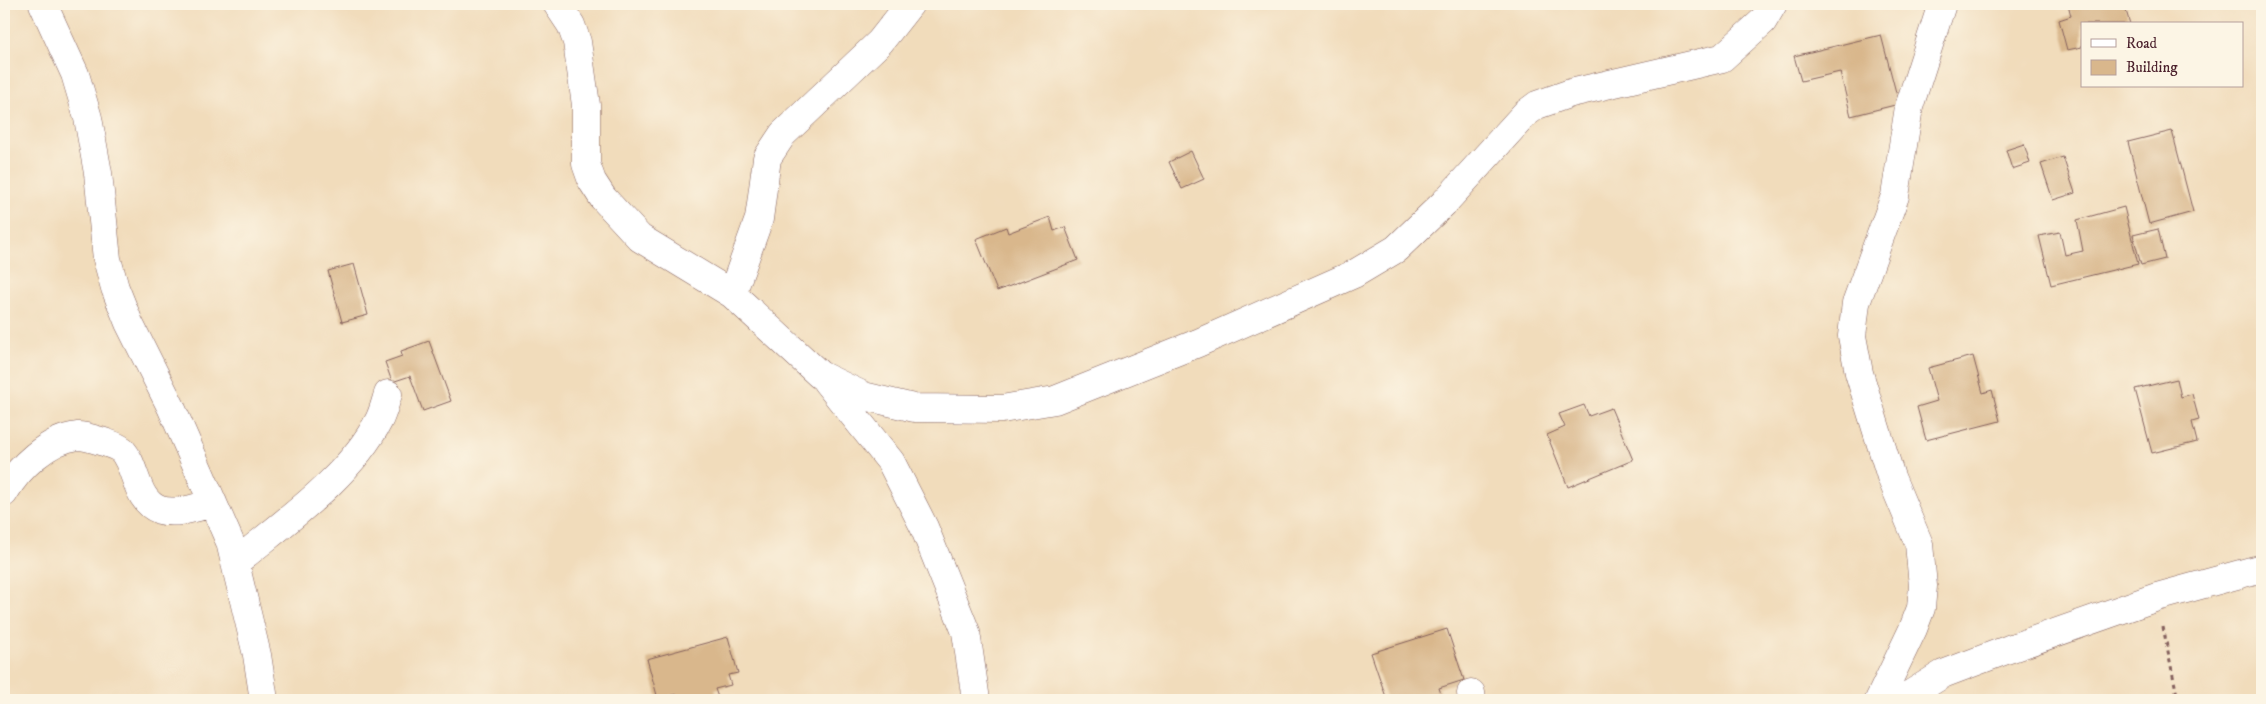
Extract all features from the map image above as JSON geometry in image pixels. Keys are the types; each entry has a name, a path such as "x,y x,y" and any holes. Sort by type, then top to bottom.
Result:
{"street":[{"path":"43,4 75,74 88,118 98,173 107,259 115,288 129,323 171,407 230,542 257,655 264,700"},
{"path":"557,4 571,25 577,42 586,105 586,164 592,181 603,198 640,238 732,294 820,375 890,462 924,527 966,632 976,700"},
{"path":"732,294 759,219 765,167 772,150 783,134 880,42 910,4"},
{"path":"820,375 864,396 914,408 1002,409 1055,400 1198,343 1354,274 1396,249 1444,204 1525,114 1537,105 1571,92 1722,58 1763,21 1773,4"},
{"path":"1879,700 1913,629 1921,608 1923,586 1919,544 1891,478 1859,373 1852,336 1856,304 1894,196 1909,107 1942,4"},
{"path":"235,563 335,478 352,459 380,419 388,394"},
{"path":"4,493 11,480 33,458 54,444 78,436 120,448 129,459 145,499 159,509 187,510 213,503"},
{"path":"1901,700 1943,674 2157,597 2262,568"}],"path":[{"path":"2157,597 2178,700"}],"building":[{"path":"2068,4 2124,4 2129,22 2081,22 2081,47 2067,50 2059,20 2071,16"},
{"path":"1881,35 1899,104 1851,116 1840,72 1801,81 1794,56"},
{"path":"2172,131 2193,212 2149,224 2128,142"},
{"path":"2024,144 2030,163 2012,169 2006,150"},
{"path":"1191,151 1204,179 1182,189 1169,162"},
{"path":"2063,157 2075,193 2053,200 2041,164"},
{"path":"2124,207 2138,264 2051,285 2039,236 2060,232 2065,255 2083,251 2077,220"},
{"path":"1050,217 1054,231 1065,227 1078,260 997,291 976,239 1006,227 1008,233"},
{"path":"2158,229 2165,259 2141,265 2133,235"},
{"path":"354,264 368,315 342,322 328,271"},
{"path":"429,341 451,401 423,411 410,376 392,382 385,362 402,356 401,351"},
{"path":"1973,356 1983,393 1992,390 2000,421 1926,440 1917,407 1937,401 1928,368"},
{"path":"2177,379 2181,397 2192,394 2199,420 2192,422 2197,442 2152,453 2135,389"},
{"path":"1584,405 1589,416 1611,408 1633,460 1568,487 1547,435 1565,427 1559,414"},
{"path":"1447,629 1464,680 1439,688 1443,700 1387,700 1371,653"},
{"path":"728,637 738,673 728,675 731,685 715,689 719,700 678,700 676,694 658,699 647,659"}]}
